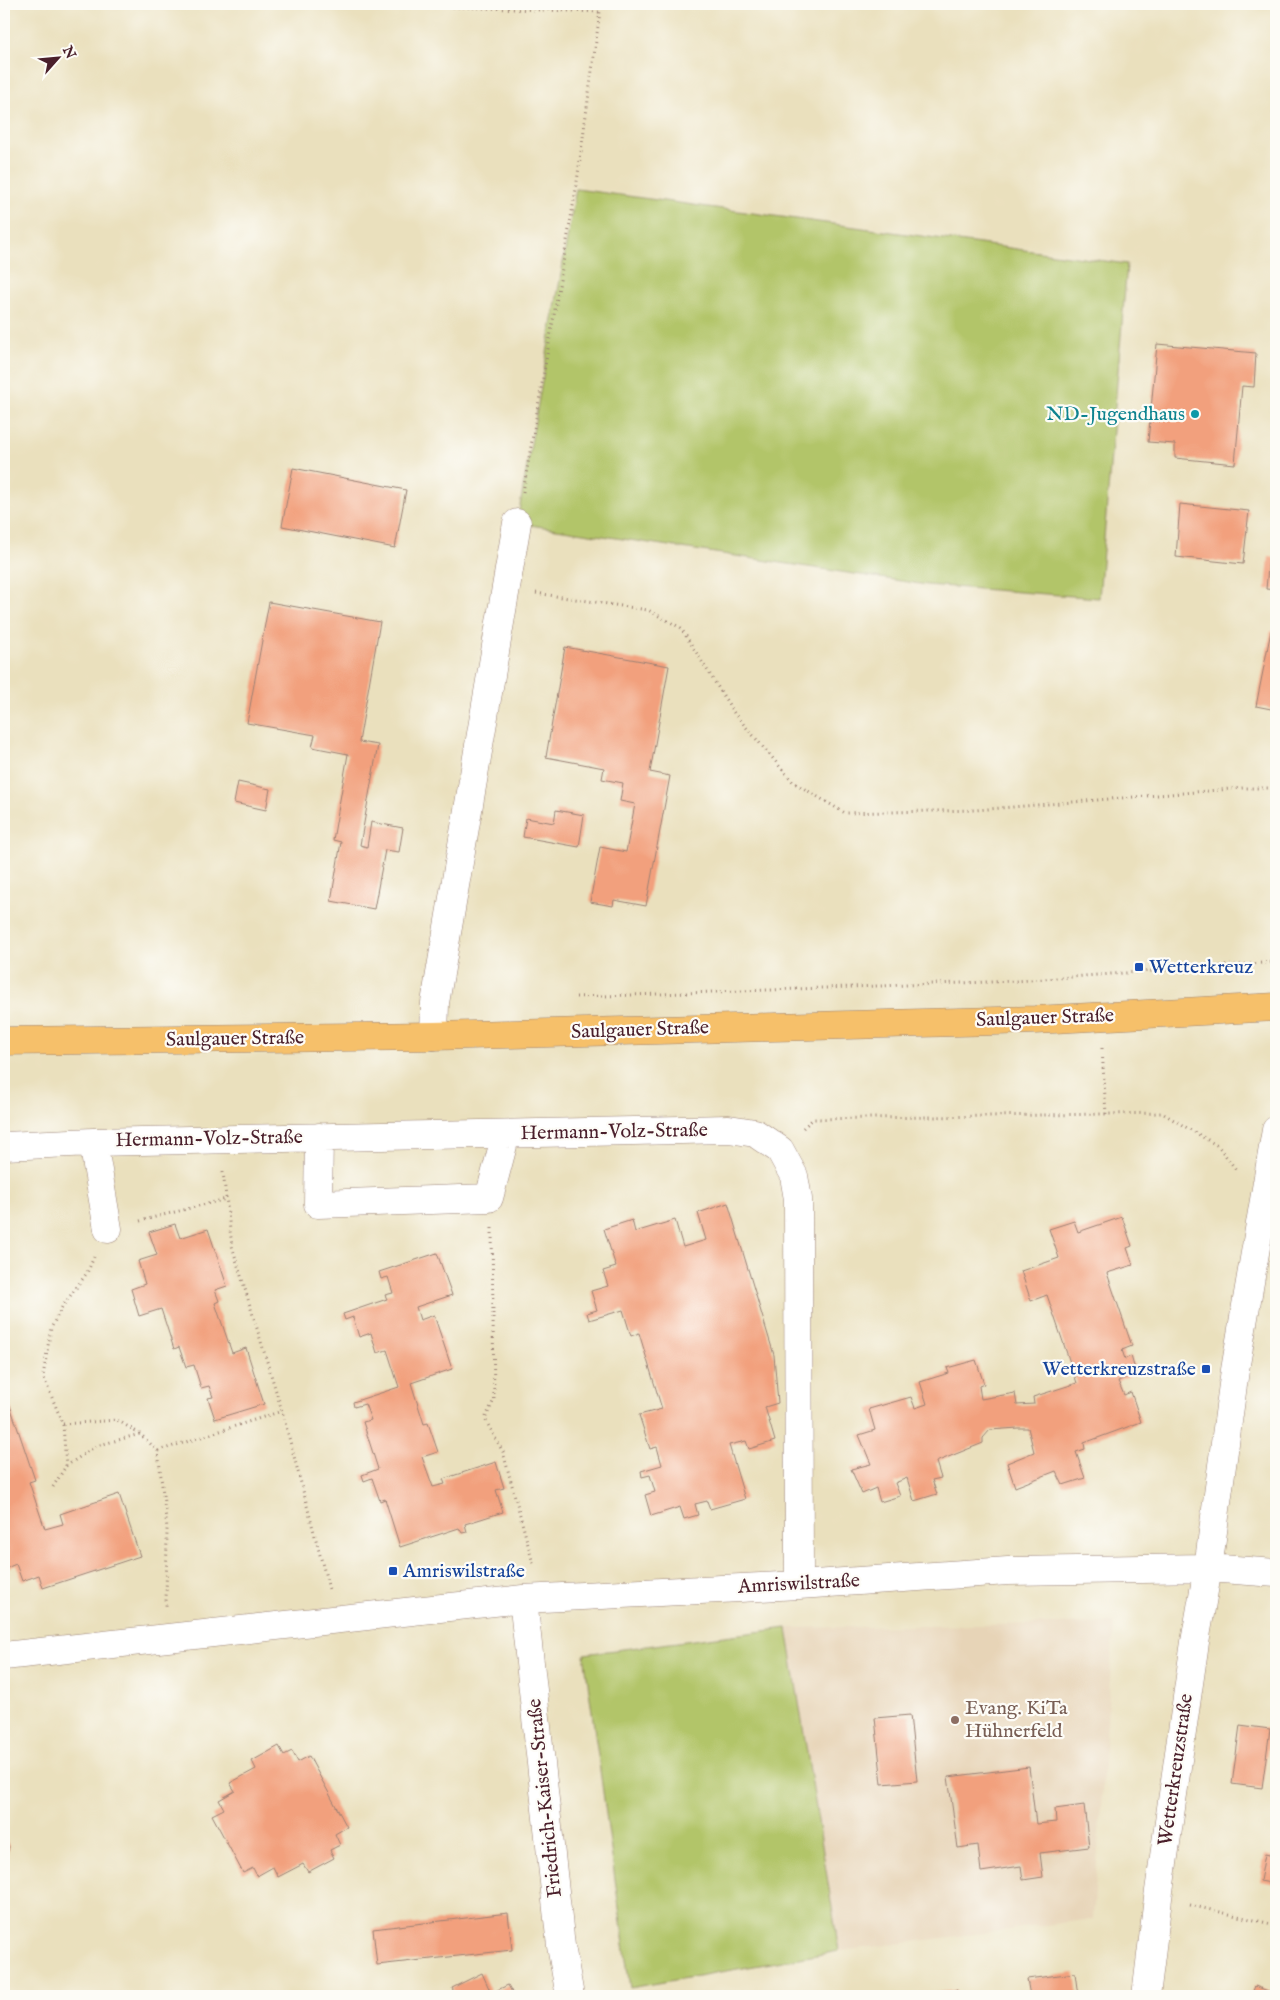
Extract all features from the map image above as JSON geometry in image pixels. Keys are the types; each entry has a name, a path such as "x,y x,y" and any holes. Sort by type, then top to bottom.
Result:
{"main road":[{"name":"Saulgauer Straße","path":"4,1041 434,1036 1036,1020 1276,1007"}],"street":[{"path":"434,1036 435,1003 517,523"},
{"name":"Hermann-Volz-Straße","path":"4,1146 220,1139 729,1129 756,1133 780,1150 794,1176 798,1199 800,1585"},
{"name":"Wetterkreuzstraße","path":"1146,1996 1158,1898 1195,1642 1208,1568 1235,1370 1270,1208 1276,1130"},
{"path":"319,1137 318,1204 489,1198 506,1134"},
{"path":"93,1142 108,1229"},
{"name":"Amriswilstraße","path":"4,1656 337,1618 533,1599 800,1585 1008,1571 1208,1568 1276,1573"},
{"name":"Friedrich-Kaiser-Straße","path":"533,1599 561,1946 570,1996"}],"path":[{"path":"368,4 600,12"},
{"path":"517,523 576,189 602,4"},
{"path":"506,589 648,610 681,628 734,713 793,782 845,813 976,810 1243,788 1276,788"},
{"path":"573,998 1016,981 1276,962"},
{"path":"780,1150 813,1118 1162,1113 1218,1146 1270,1208"},
{"path":"220,1139 232,1246 282,1411 337,1618"},
{"path":"489,1198 493,1238 494,1400 485,1419 503,1452 533,1599"},
{"path":"66,1466 63,1424 43,1376 51,1328 62,1307 87,1273 108,1229 226,1199"},
{"path":"158,1451 282,1411"},
{"path":"63,1424 117,1420 140,1434 158,1451 167,1528 166,1638"},
{"path":"53,1487 66,1466 96,1446 140,1434"},
{"path":"1158,1898 1276,1925"}],"shaded area":[{"name":"Evang. KiTa Hühnerfeld","path":"1114,1623 1093,1919 839,1951 787,1628"}],"green space":[{"path":"576,189 1127,264 1099,598 927,585 517,523"},
{"path":"787,1628 839,1951 630,1988 584,1654"}],"building":[{"name":"ND-Jugendhaus","path":"1157,344 1256,353 1254,387 1242,386 1235,464 1175,458 1175,444 1148,442"},
{"path":"293,468 406,490 395,548 282,526"},
{"path":"1180,504 1249,511 1243,564 1176,557"},
{"path":"1269,557 1276,558 1276,590 1266,589"},
{"path":"269,602 380,622 359,742 378,745 360,845 367,847 371,822 403,828 399,852 385,850 374,909 331,901 341,842 333,840 348,754 312,747 315,735 247,723"},
{"path":"1271,631 1276,632 1276,710 1256,706"},
{"path":"565,647 669,666 650,772 670,776 646,906 614,900 613,906 590,902 600,847 626,852 635,804 620,801 623,783 602,779 604,768 546,757"},
{"path":"238,782 270,789 266,810 234,803"},
{"path":"556,810 584,815 579,847 523,837 526,818 554,823"},
{"path":"728,1203 774,1355 778,1403 765,1407 775,1441 749,1449 746,1441 729,1445 745,1499 710,1509 707,1501 695,1504 698,1515 684,1519 680,1507 651,1516 645,1495 655,1492 650,1475 642,1477 641,1471 662,1465 657,1447 650,1449 639,1415 662,1409 639,1333 631,1336 623,1310 589,1320 587,1313 597,1310 591,1291 608,1286 603,1271 616,1267 604,1229 632,1220 635,1232 675,1220 683,1247 706,1240 698,1213"},
{"path":"1122,1217 1132,1246 1127,1248 1133,1265 1107,1273 1132,1346 1122,1350 1125,1359 1131,1356 1136,1373 1118,1381 1124,1395 1131,1392 1141,1422 1084,1443 1085,1449 1076,1452 1085,1478 1063,1485 1056,1471 1015,1487 1007,1463 1034,1452 1028,1428 1018,1428 990,1430 983,1438 983,1443 936,1462 941,1478 932,1480 937,1494 914,1501 907,1478 895,1483 900,1496 880,1502 876,1488 862,1494 851,1469 871,1464 859,1435 875,1430 869,1409 911,1397 915,1408 927,1404 920,1382 949,1373 947,1368 976,1360 984,1384 979,1386 981,1399 1015,1393 1017,1405 1034,1404 1033,1397 1077,1383 1047,1295 1031,1301 1021,1271 1059,1258 1049,1229 1074,1221 1078,1232"},
{"path":"175,1224 180,1238 208,1229 227,1286 215,1290 219,1301 215,1303 232,1353 246,1348 264,1404 215,1419 208,1398 213,1397 209,1386 201,1388 194,1365 186,1367 179,1347 174,1349 161,1309 139,1316 131,1289 145,1284 138,1261 157,1255 149,1232"},
{"path":"437,1253 452,1295 416,1307 420,1320 434,1315 452,1369 411,1383 424,1424 428,1423 438,1452 422,1457 433,1487 445,1484 443,1479 496,1462 504,1488 496,1490 503,1512 465,1524 467,1532 462,1533 459,1528 400,1547 385,1499 380,1501 372,1478 364,1481 362,1475 378,1469 363,1422 371,1420 365,1404 354,1407 353,1402 399,1387 387,1350 377,1353 371,1333 359,1337 353,1317 345,1320 343,1314 387,1299 385,1295 393,1293 388,1277 381,1279 379,1272"},
{"path":"4,1388 35,1480 29,1482 45,1529 63,1524 60,1514 119,1494 140,1556 43,1588 39,1575 22,1581 16,1564 4,1569"},
{"path":"910,1715 917,1781 882,1784 875,1718"},
{"path":"1240,1725 1270,1729 1262,1788 1232,1784"},
{"path":"279,1746 284,1755 292,1751 298,1762 309,1756 347,1827 335,1834 340,1845 330,1850 334,1858 308,1872 303,1864 278,1877 273,1867 257,1876 253,1868 243,1873 212,1815 224,1809 219,1800 235,1791 230,1783 256,1769 252,1761"},
{"path":"1029,1767 1036,1824 1056,1822 1055,1809 1084,1805 1089,1847 1040,1853 1043,1877 1023,1880 1021,1866 981,1872 978,1845 958,1848 948,1777"},
{"path":"4,1836 9,1847 4,1864"},
{"path":"1275,1851 1276,1884 1260,1881 1265,1854 1274,1856"},
{"path":"508,1913 512,1950 377,1965 373,1929"},
{"path":"482,1973 491,1993 508,1985 514,1996 456,1996 452,1988"},
{"path":"1075,1973 1078,1996 1030,1996 1027,1979"},
{"path":"1255,1986 1276,1994 1276,1996 1251,1996"},
{"path":"957,1990 958,1996 919,1996 919,1995"}],"place":[{"name":"ND-Jugendhaus","path":"1195,414"},
{"name":"Wetterkreuz","path":"1139,967"},
{"name":"Wetterkreuzstraße","path":"1206,1369"},
{"name":"Amriswilstraße","path":"393,1571"},
{"name":"Evang. KiTa Hühnerfeld","path":"955,1720"}]}
